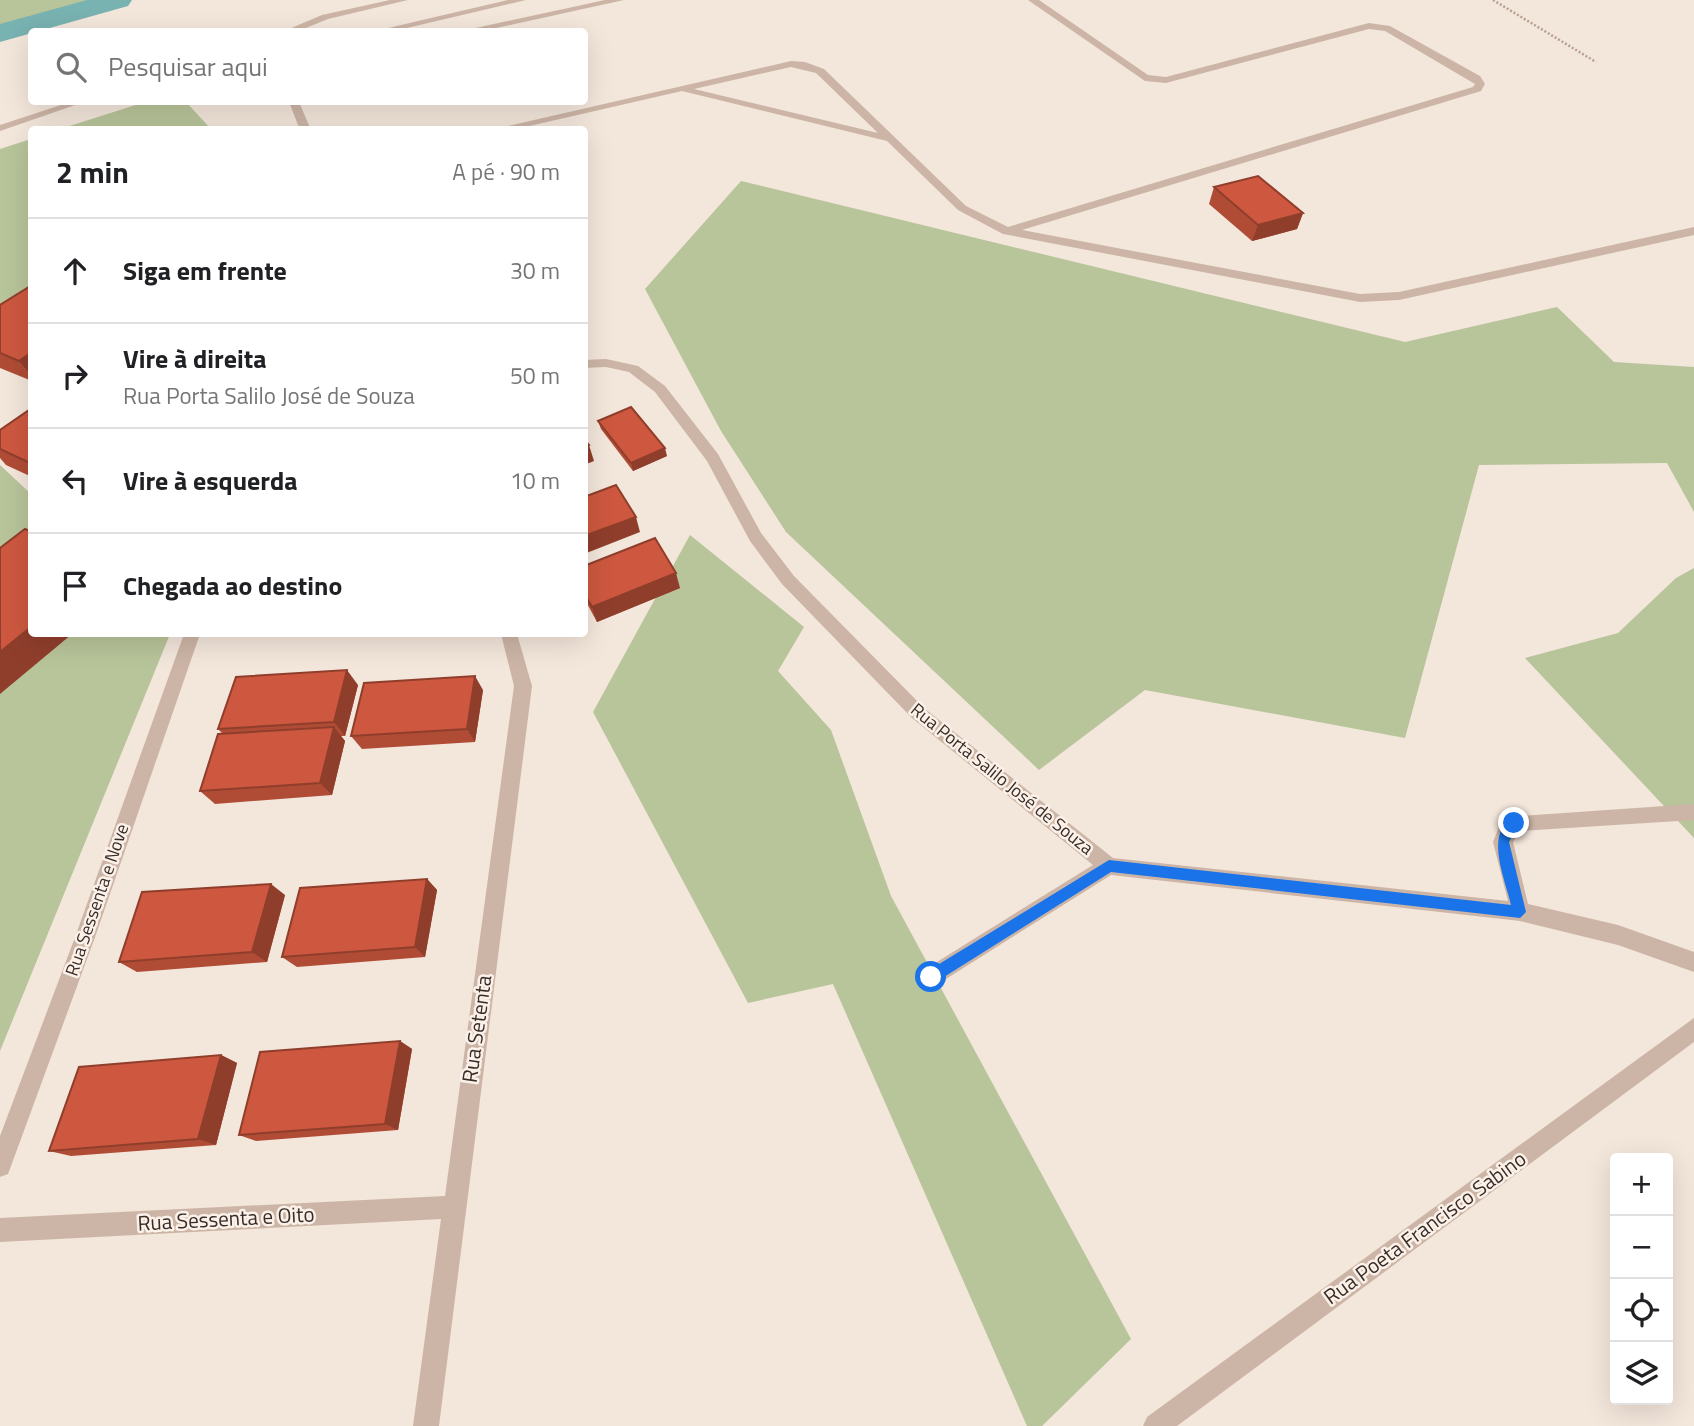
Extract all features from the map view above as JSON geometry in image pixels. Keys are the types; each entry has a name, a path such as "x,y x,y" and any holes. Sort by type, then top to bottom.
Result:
{"street":[{"path":"325,17 334,0"},
{"path":"296,28 325,17 403,0"},
{"path":"393,28 521,0"},
{"path":"481,28 619,0"},
{"path":"1006,231 1477,89 1480,84 1476,78 1387,28 1369,26 1166,80 1153,80 1145,78 1033,0"},
{"path":"514,126 791,64 805,65 820,71 962,208 1006,231 1360,298 1399,296 1694,231"},
{"path":"681,89 890,139"},
{"path":"0,128 70,105"},
{"path":"295,105 304,126"},
{"name":"Rua Porta Salilo José de Souza","path":"588,364 606,363 633,369 660,389 713,458 755,537 788,580 918,713 1109,866 1520,912 1618,935 1694,962"},
{"name":"Rua Sessenta e Nove","path":"0,1166 84,940 191,637"},
{"name":"Rua Setenta","path":"426,1426 523,686 510,637"},
{"path":"1520,912 1503,842 1506,832 1514,823 1694,812"},
{"path":"931,977 1109,866"},
{"name":"Rua Poeta Francisco Sabino","path":"1156,1426 1694,1029"},
{"name":"Rua Sessenta e Oito","path":"0,1230 453,1207"}],"path":[{"path":"1493,0 1596,62"}],"green space":[{"path":"0,0 93,0 0,27"},
{"path":"136,105 189,105 208,126 69,126"},
{"path":"28,140 28,320 0,323 0,149"},
{"path":"741,181 1405,342 1557,307 1614,362 1694,367 1694,512 1667,463 1479,465 1405,738 1145,690 1039,770 786,532 721,431 645,289"},
{"path":"0,465 28,491 28,637 169,637 0,1051"},
{"path":"690,535 804,627 778,671 831,730 891,896 1131,1339 1042,1426 1027,1426 833,984 748,1003 593,712"},
{"path":"1694,568 1694,838 1525,658 1618,633 1676,578"}],"building":[{"path":"1258,176 1303,213 1258,225 1214,187"},
{"path":"28,288 28,355 19,361 0,353 0,305"},
{"path":"631,407 665,448 631,463 598,421"},
{"path":"28,411 28,462 0,449 0,430"},
{"path":"616,485 636,517 588,535 588,496"},
{"path":"25,529 28,530 28,629 0,652 0,548"},
{"path":"655,538 676,573 592,607 588,600 588,564"},
{"path":"347,670 334,722 218,729 236,677"},
{"path":"475,676 467,729 351,736 364,683"},
{"path":"334,727 320,783 200,791 218,734"},
{"path":"427,879 415,947 282,957 300,888"},
{"path":"271,884 252,952 119,962 142,892"},
{"path":"400,1041 385,1124 239,1135 260,1052"},
{"path":"221,1055 198,1139 49,1151 79,1067"}],"waterway":[{"path":"0,33 118,0"}],"route":[{"path":"931,977 1109,866 1520,912 1503,842 1506,832 1514,823"}]}
